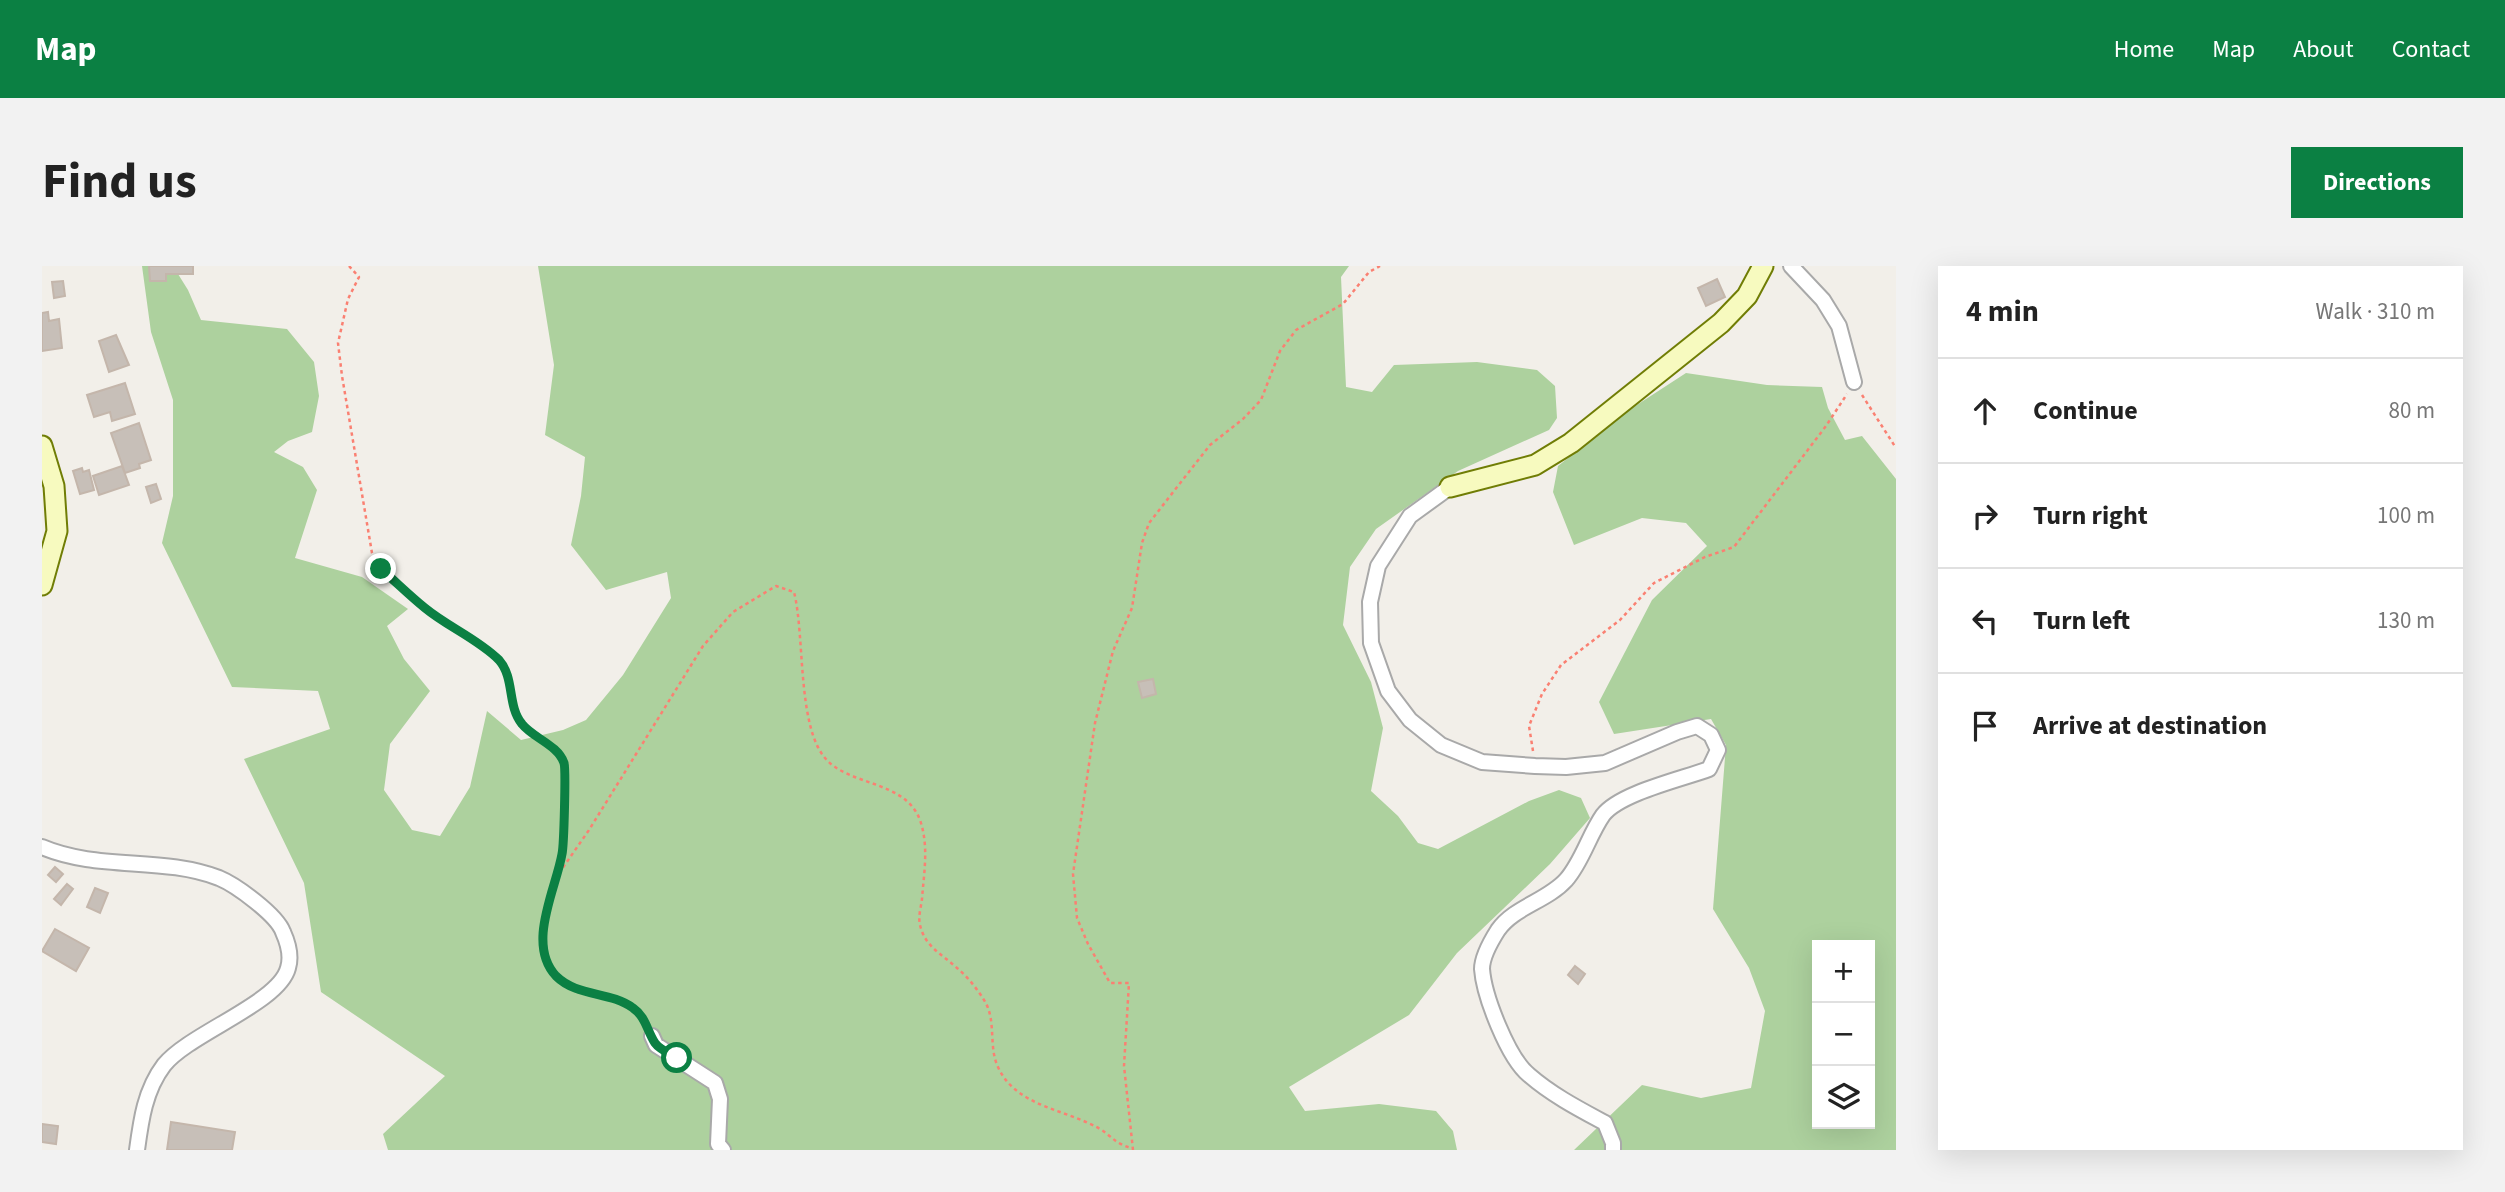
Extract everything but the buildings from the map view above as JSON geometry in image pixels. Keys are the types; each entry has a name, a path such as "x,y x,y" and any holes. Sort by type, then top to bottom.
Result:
{"street":[{"path":"1613,1150 1605,1123 1567,1102 1527,1074 1519,1064 1505,1044 1482,968 1488,946 1500,927 1516,913 1537,902 1566,880 1603,815 1616,802 1709,769 1718,750 1711,735 1698,726 1677,732 1605,763 1566,767 1482,762 1441,745 1410,720 1388,691 1371,643 1370,602 1378,566 1410,516 1450,487 1535,465 1572,443 1721,323 1747,296 1763,266"},
{"path":"1791,266 1823,300 1839,327 1854,382"},
{"path":"42,446 54,486 57,531 42,585"},
{"path":"42,847 60,855 114,863 176,866 221,879 280,923 289,947 288,969 270,992 188,1044 165,1065 150,1088 136,1150"},
{"path":"652,1036 656,1045 715,1083 720,1099 718,1144 723,1150"}],"path":[{"path":"349,266 359,276 348,299 338,343 372,553 381,569 425,609 500,662 509,678 515,716 526,729 550,746 564,763 563,852 546,910 543,944 547,962 555,975 567,984 582,991 623,1001 637,1010 649,1026 652,1036"},
{"path":"555,879 589,830 703,646 733,612 776,586 794,592 812,734 824,757 838,768 896,793 919,818 926,852 919,923 924,938 934,952 959,969 986,1002 998,1068 1017,1092 1038,1104 1079,1118 1102,1130 1117,1144 1132,1149 1124,1066 1129,983 1110,984 1088,944 1077,918 1073,874 1095,723 1113,651 1132,608 1142,543 1149,523 1210,445 1243,419 1261,400 1280,351 1296,330 1343,304 1369,272 1380,266"},
{"path":"1535,766 1529,726 1542,694 1561,666 1620,620 1654,583 1705,557 1734,547 1826,426 1854,382 1896,447"}],"green space":[{"path":"142,266 173,266 188,290 201,320 287,329 314,362 319,396 312,432 288,441 274,452 303,467 317,490 295,558 362,577 408,609 387,626 404,659 430,691 390,744 384,790 412,830 440,836 470,787 487,711 521,740 563,730 586,720 623,675 671,598 667,572 606,590 571,545 581,496 585,457 545,435 554,365 538,266 1349,266 1341,277 1346,387 1372,392 1394,365 1477,362 1537,370 1555,386 1557,418 1549,430 1458,471 1376,529 1350,567 1343,625 1371,682 1383,728 1371,791 1398,816 1418,843 1438,849 1529,801 1559,790 1581,798 1590,818 1550,864 1457,953 1409,1015 1289,1087 1305,1111 1379,1104 1436,1111 1453,1131 1457,1150 388,1150 383,1134 445,1076 321,992 304,883 244,759 330,729 318,691 232,687 162,543 173,496 173,400 151,332"},
{"path":"1686,373 1767,385 1822,387 1828,408 1845,440 1862,436 1896,479 1896,1150 1574,1150 1642,1085 1701,1098 1751,1088 1765,1011 1749,968 1713,909 1726,745 1711,719 1614,734 1599,702 1652,600 1707,546 1686,523 1642,518 1574,545 1553,492 1558,466 1626,412"}],"route":[{"path":"381,569 425,609 500,662 509,678 515,716 526,729 550,746 564,763 563,852 546,910 543,944 547,962 555,975 567,984 582,991 623,1001 637,1010 649,1026 656,1045 677,1058"}]}
